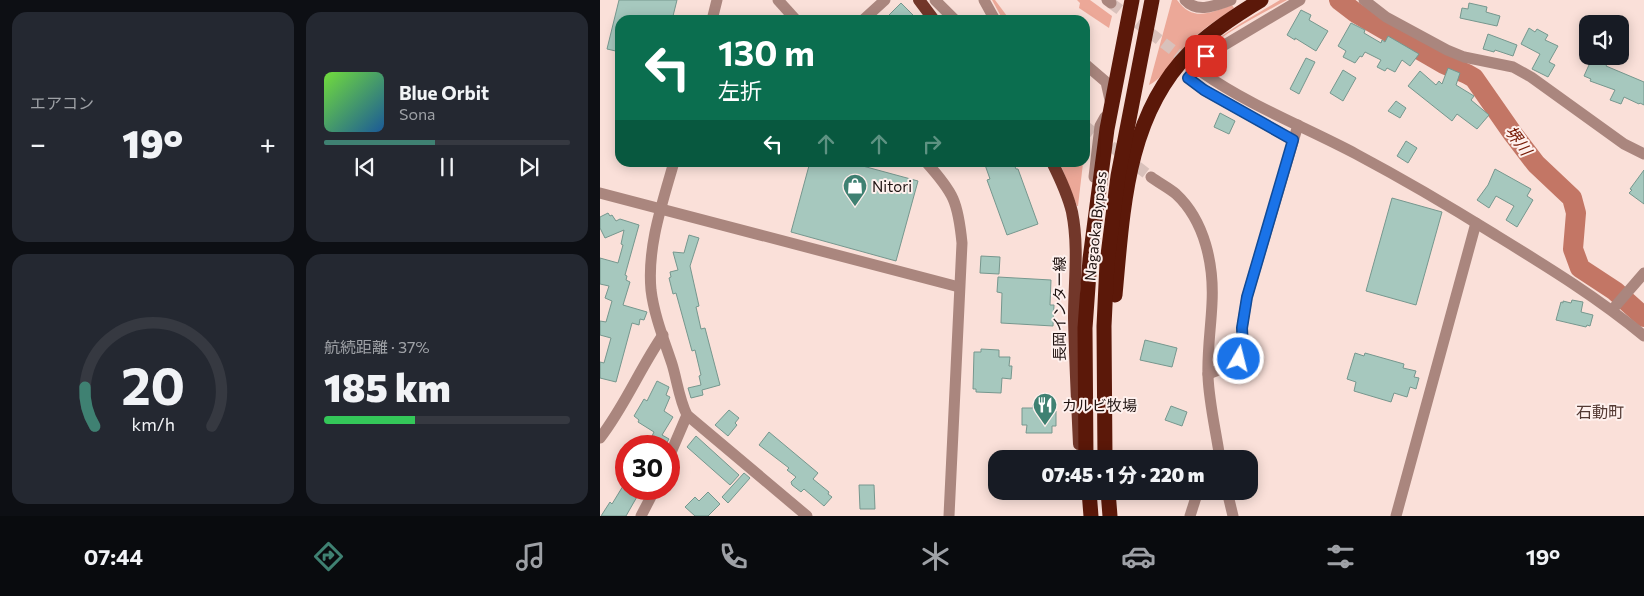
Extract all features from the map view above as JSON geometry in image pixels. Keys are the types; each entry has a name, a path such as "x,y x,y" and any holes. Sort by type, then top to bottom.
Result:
{"highway":[{"name":"Nagaoka Bypass","path":"1086,450 1085,328 1090,259 1111,108 1132,0"},
{"name":"Nagaoka Bypass","path":"1105,450 1104,326 1107,263 1116,185 1152,0"},
{"path":"1104,396 1113,329 1125,201 1133,153 1143,125 1163,85 1191,50 1218,28 1261,0"},
{"path":"1115,1 1123,26 1125,40"},
{"path":"1090,500 1091,516"},
{"path":"1109,500 1110,516"}],"main road":[{"path":"919,0 930,15"},
{"name":"長岡インター線","path":"1054,167 1070,206 1076,252 1075,363 1080,450"},
{"path":"1083,500 1084,516"}],"street":[{"path":"713,15 717,0"},
{"path":"778,0 792,15"},
{"path":"868,15 885,0"},
{"path":"935,0 950,15"},
{"path":"984,0 992,15"},
{"path":"1185,0 1198,8 1231,0"},
{"path":"1293,140 1204,90 1188,78 1206,56 1300,0"},
{"path":"1364,0 1386,17 1448,50 1464,57 1513,67 1519,70 1624,144 1644,154"},
{"path":"1100,75 1109,76 1121,58"},
{"path":"1090,68 1106,82 1110,94 1111,108"},
{"path":"1203,73 1227,90 1357,155 1476,223 1615,307 1644,336"},
{"path":"1208,374 1234,364 1242,354 1242,328 1247,297 1298,125"},
{"path":"673,167 661,209 651,262 651,291 687,415 807,516"},
{"path":"931,167 945,183 953,196 962,243 948,516"},
{"path":"1151,177 1176,194 1190,211 1200,227 1210,261 1212,302 1208,374 1218,450"},
{"path":"600,193 959,288"},
{"path":"1396,516 1476,223"},
{"path":"1615,307 1644,273"},
{"path":"600,438 622,406 651,352 663,335"},
{"path":"678,435 687,415"},
{"path":"641,516 649,500"},
{"path":"1190,516 1195,500"},
{"path":"1229,500 1233,516"}],"shaded area":[{"path":"992,0 995,0 1006,15 1000,15"},
{"path":"1077,0 1090,0 1112,16 1109,28 1079,8 1080,3"},
{"path":"1172,0 1177,0 1189,11 1202,14 1232,5 1234,8 1198,35 1167,70 1149,85"},
{"path":"1280,0 1287,0 1235,29 1211,45 1188,64 1220,37"},
{"path":"1062,167 1083,167 1077,206"}],"building":[{"path":"619,0 677,0 673,15 615,15"},
{"path":"901,3 913,15 889,15"},
{"path":"1469,3 1487,7 1486,12 1500,16 1497,26 1460,18 1462,8 1468,9"},
{"path":"1301,10 1311,15 1309,20 1328,31 1316,51 1287,35"},
{"path":"615,16 615,51 607,49"},
{"path":"1351,23 1365,30 1364,33 1381,43 1382,40 1385,42 1388,36 1419,54 1410,66 1402,60 1395,72 1387,68 1385,71 1377,67 1381,60 1365,52 1355,63 1343,57 1346,51 1338,46"},
{"path":"1529,28 1535,32 1537,29 1548,35 1545,40 1558,46 1549,62 1555,65 1548,77 1532,69 1540,54 1521,44"},
{"path":"1488,34 1517,45 1513,56 1495,50 1494,52 1483,49"},
{"path":"1306,58 1315,62 1299,94 1290,89"},
{"path":"1589,65 1606,65 1644,82 1644,105 1624,97 1621,104 1610,100 1615,90 1590,81 1591,79 1584,76"},
{"path":"1448,68 1460,73 1456,85 1474,96 1471,100 1489,115 1477,129 1457,114 1452,121 1408,86 1420,71 1436,85 1439,81 1442,84"},
{"path":"1343,70 1356,78 1343,101 1330,93"},
{"path":"1396,101 1406,108 1400,118 1388,111"},
{"path":"1220,113 1235,121 1229,134 1214,127"},
{"path":"1406,141 1417,148 1408,163 1397,156"},
{"name":"Nitori","path":"809,167 866,167 918,181 896,261 791,232"},
{"path":"986,167 1015,167 1018,169 1038,224 1007,235 987,180 990,179"},
{"path":"1495,169 1531,189 1527,196 1533,200 1517,227 1506,220 1514,206 1496,196 1489,208 1477,200 1488,185"},
{"path":"1644,170 1644,204 1629,193"},
{"path":"1392,198 1442,212 1416,305 1366,291"},
{"path":"608,213 616,221 620,219 639,225 625,275 627,276 626,280 630,282 623,305 647,312 644,320 640,319 639,325 632,323 616,382 600,378 600,362 604,363 611,338 600,335 600,321 606,322 612,301 605,298 609,286 600,284 600,258 618,263 623,245 621,244 624,230 605,238 600,228 600,217"},
{"path":"689,235 699,238 690,266 699,306 696,307 701,329 705,328 720,385 702,390 703,395 691,398 688,388 701,385 699,376 701,375 695,350 692,351 676,293 673,294 669,278 671,277 670,272 678,270 673,252 684,253"},
{"path":"981,256 1000,257 999,274 980,273"},
{"path":"998,277 1051,280 1050,305 1054,305 1053,326 1001,323 1002,293 997,292"},
{"path":"1572,300 1583,302 1581,312 1593,315 1590,326 1587,325 1586,327 1556,320 1561,302 1571,303"},
{"path":"1145,340 1177,348 1172,367 1140,360"},
{"path":"981,349 999,350 999,357 1010,357 1009,366 1012,366 1011,379 1002,378 1001,393 976,392 976,389 973,389 974,352 981,352"},
{"path":"1355,353 1364,356 1365,353 1404,364 1403,368 1416,371 1414,377 1419,378 1416,389 1410,387 1407,397 1394,393 1391,402 1354,391 1356,382 1347,379"},
{"path":"657,381 669,387 666,395 670,397 664,411 673,417 662,435 652,435 654,432 638,422 639,420 634,416 644,399 647,401"},
{"path":"1033,405 1045,405 1045,411 1056,411 1056,426 1052,426 1052,433 1026,433 1027,425 1022,425 1022,408 1033,408"},
{"path":"1171,406 1187,412 1182,426 1165,420"},
{"path":"729,410 739,418 735,423 737,425 728,436 715,425"},
{"path":"769,432 818,473 813,479 829,492 828,494 832,497 824,506 804,489 801,492 792,485 791,482 796,477 787,470 789,468 759,445"},
{"path":"696,436 739,475 730,485 687,447"},
{"path":"744,473 750,478 728,503 722,497"},
{"path":"859,485 874,485 875,509 860,509"},
{"path":"708,492 720,504 708,516 695,516 685,507 695,497 699,501"},
{"path":"615,499 635,500 626,516 601,516 610,502 612,504"}],"waterway":[{"name":"堺川","path":"1339,0 1356,13 1444,64 1474,78 1536,164 1572,198 1576,213 1573,249 1580,268 1615,291 1644,317"}],"tunnel":[{"path":"1111,3 1203,73"},
{"path":"1090,130 1151,177"}],"place":[{"name":"Nitori","path":"855,207"},
{"name":"カルビ牧場","path":"1045,426"}],"district":[{"name":"石動町","path":"1600,411"}],"route":[{"path":"1206,56 1188,78 1204,90 1293,140 1247,297 1242,328 1243,348 1239,359"}]}
